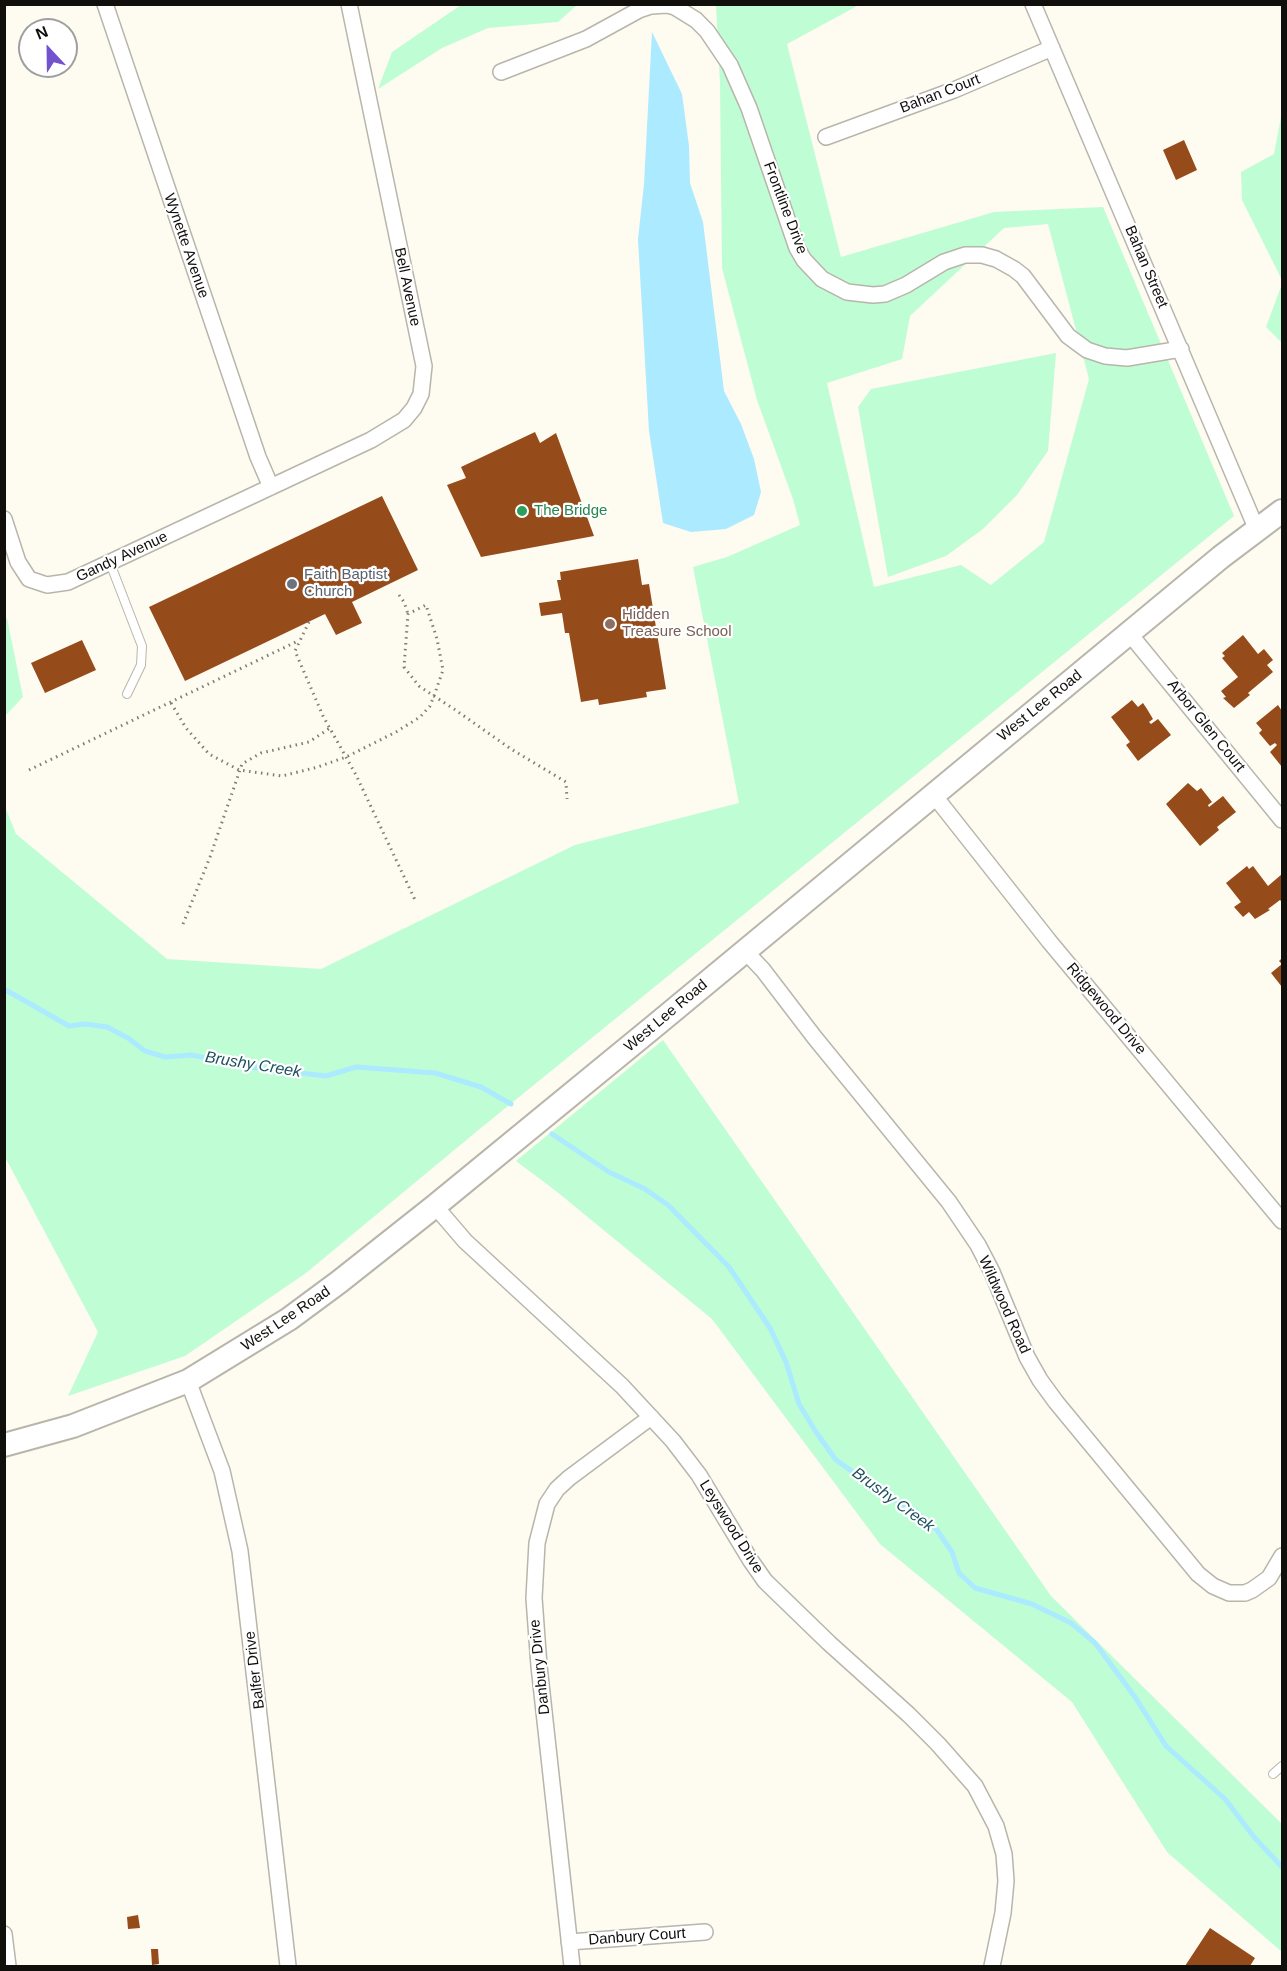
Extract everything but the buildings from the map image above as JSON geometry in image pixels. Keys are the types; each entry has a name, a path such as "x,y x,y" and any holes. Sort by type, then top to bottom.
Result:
{"street":[{"name":"Wynette Avenue","path":"105,4 258,457 271,486"},
{"name":"Bell Avenue","path":"271,486 390,430 404,420 414,408 423,385 424,366 349,4"},
{"name":"Bahan Street","path":"1033,4 1257,530"},
{"name":"Frontline Drive","path":"501,72 586,39 639,10 651,6 675,7 691,16 707,31 730,65 749,108 797,248 804,260 822,279 847,292 885,294 906,285 944,262 965,255 982,255 996,259 1023,276 1068,336 1087,350 1105,356 1126,358 1180,349"},
{"name":"Bahan Court","path":"826,138 954,90 1052,48"},
{"name":"Gandy Avenue","path":"4,519 22,571 39,585 60,585 271,486"},
{"name":"West Lee Road","path":"4,1445 73,1426 188,1381 289,1319 435,1206 1221,557 1282,511"},
{"name":"Arbor Glen Court","path":"1129,633 1282,820"},
{"name":"Ridgewood Drive","path":"933,794 1049,941 1282,1221"},
{"name":"Wildwood Road","path":"745,951 763,970 815,1038 949,1202 978,1245 992,1272 1027,1357 1040,1380 1198,1574 1213,1586 1228,1593 1245,1593 1269,1578 1282,1556"},
{"name":"Leyswood Drive","path":"435,1206 465,1241 622,1386 673,1441 699,1475 765,1581 938,1744 964,1772 986,1804 1000,1838 1006,1881 1003,1913 992,1966"},
{"name":"Balfer Drive","path":"188,1381 222,1471 240,1551 288,1966"},
{"name":"Danbury Drive","path":"572,1966 538,1666 534,1598 537,1543 548,1504 557,1489 651,1417"},
{"name":"Danbury Court","path":"569,1942 705,1932"},
{"path":"4,1934 8,1966"}],"lane":[{"path":"110,563 142,646 141,665 127,694"},
{"path":"1273,1774 1282,1766"}],"path":[{"path":"399,595 408,614 404,667 419,686 566,782 567,799"},
{"path":"171,703 186,728 209,754 239,771 282,776 346,757 396,732 420,717 430,706 442,670 437,639 426,605 408,614"},
{"path":"309,622 295,651 330,728 388,838 416,902"},
{"path":"29,770 300,640"},
{"path":"183,924 210,857 242,764 261,753 309,742 330,728"}],"green space":[{"path":"461,5 577,5 558,22 488,28 442,48 378,89 392,52"},
{"path":"716,5 859,5 787,44 841,257 994,212 1103,207 1234,516 476,1132 306,1273 185,1356 68,1396 98,1332 5,1157 4,804 16,834 167,959 321,969 575,845 739,803 693,567 727,557 800,525 793,499 757,400 722,268 720,83","holes":["1048,224 1089,379 1044,542 991,585 961,565 874,587 827,383 902,359 910,316 1004,228"]},
{"path":"1282,112 1282,280 1242,200 1241,172 1274,154"},
{"path":"1282,284 1282,343 1266,327"},
{"path":"1056,353 1048,451 1017,495 983,529 946,556 888,577 858,407 871,389"},
{"path":"7,618 23,697 5,716 4,619"},
{"path":"663,1040 1051,1596 1282,1824 1282,1952 1167,1852 1072,1702 880,1544 712,1319 516,1161"}],"water":[{"path":"652,32 682,94 689,146 690,183 703,222 724,391 741,424 754,459 761,492 754,515 726,529 691,532 663,523 649,431 638,239 644,184"}],"waterway":[{"name":"Brushy Creek","path":"4,989 69,1026 85,1024 107,1027 128,1038 145,1051 165,1057 192,1055 249,1067 326,1076 356,1067 435,1073 481,1087 511,1104"},
{"name":"Brushy Creek","path":"552,1134 609,1172 645,1189 668,1205 729,1267 770,1328 786,1362 799,1404 836,1460 880,1491 917,1512 937,1530 952,1552 959,1573 975,1588 1032,1604 1071,1623 1095,1643 1135,1697 1166,1746 1225,1799 1254,1837 1282,1867"}],"place":[{"name":"The Bridge","path":"522,511"},
{"name":"Faith Baptist Church","path":"292,584"},
{"name":"Hidden Treasure School","path":"610,624"}]}
